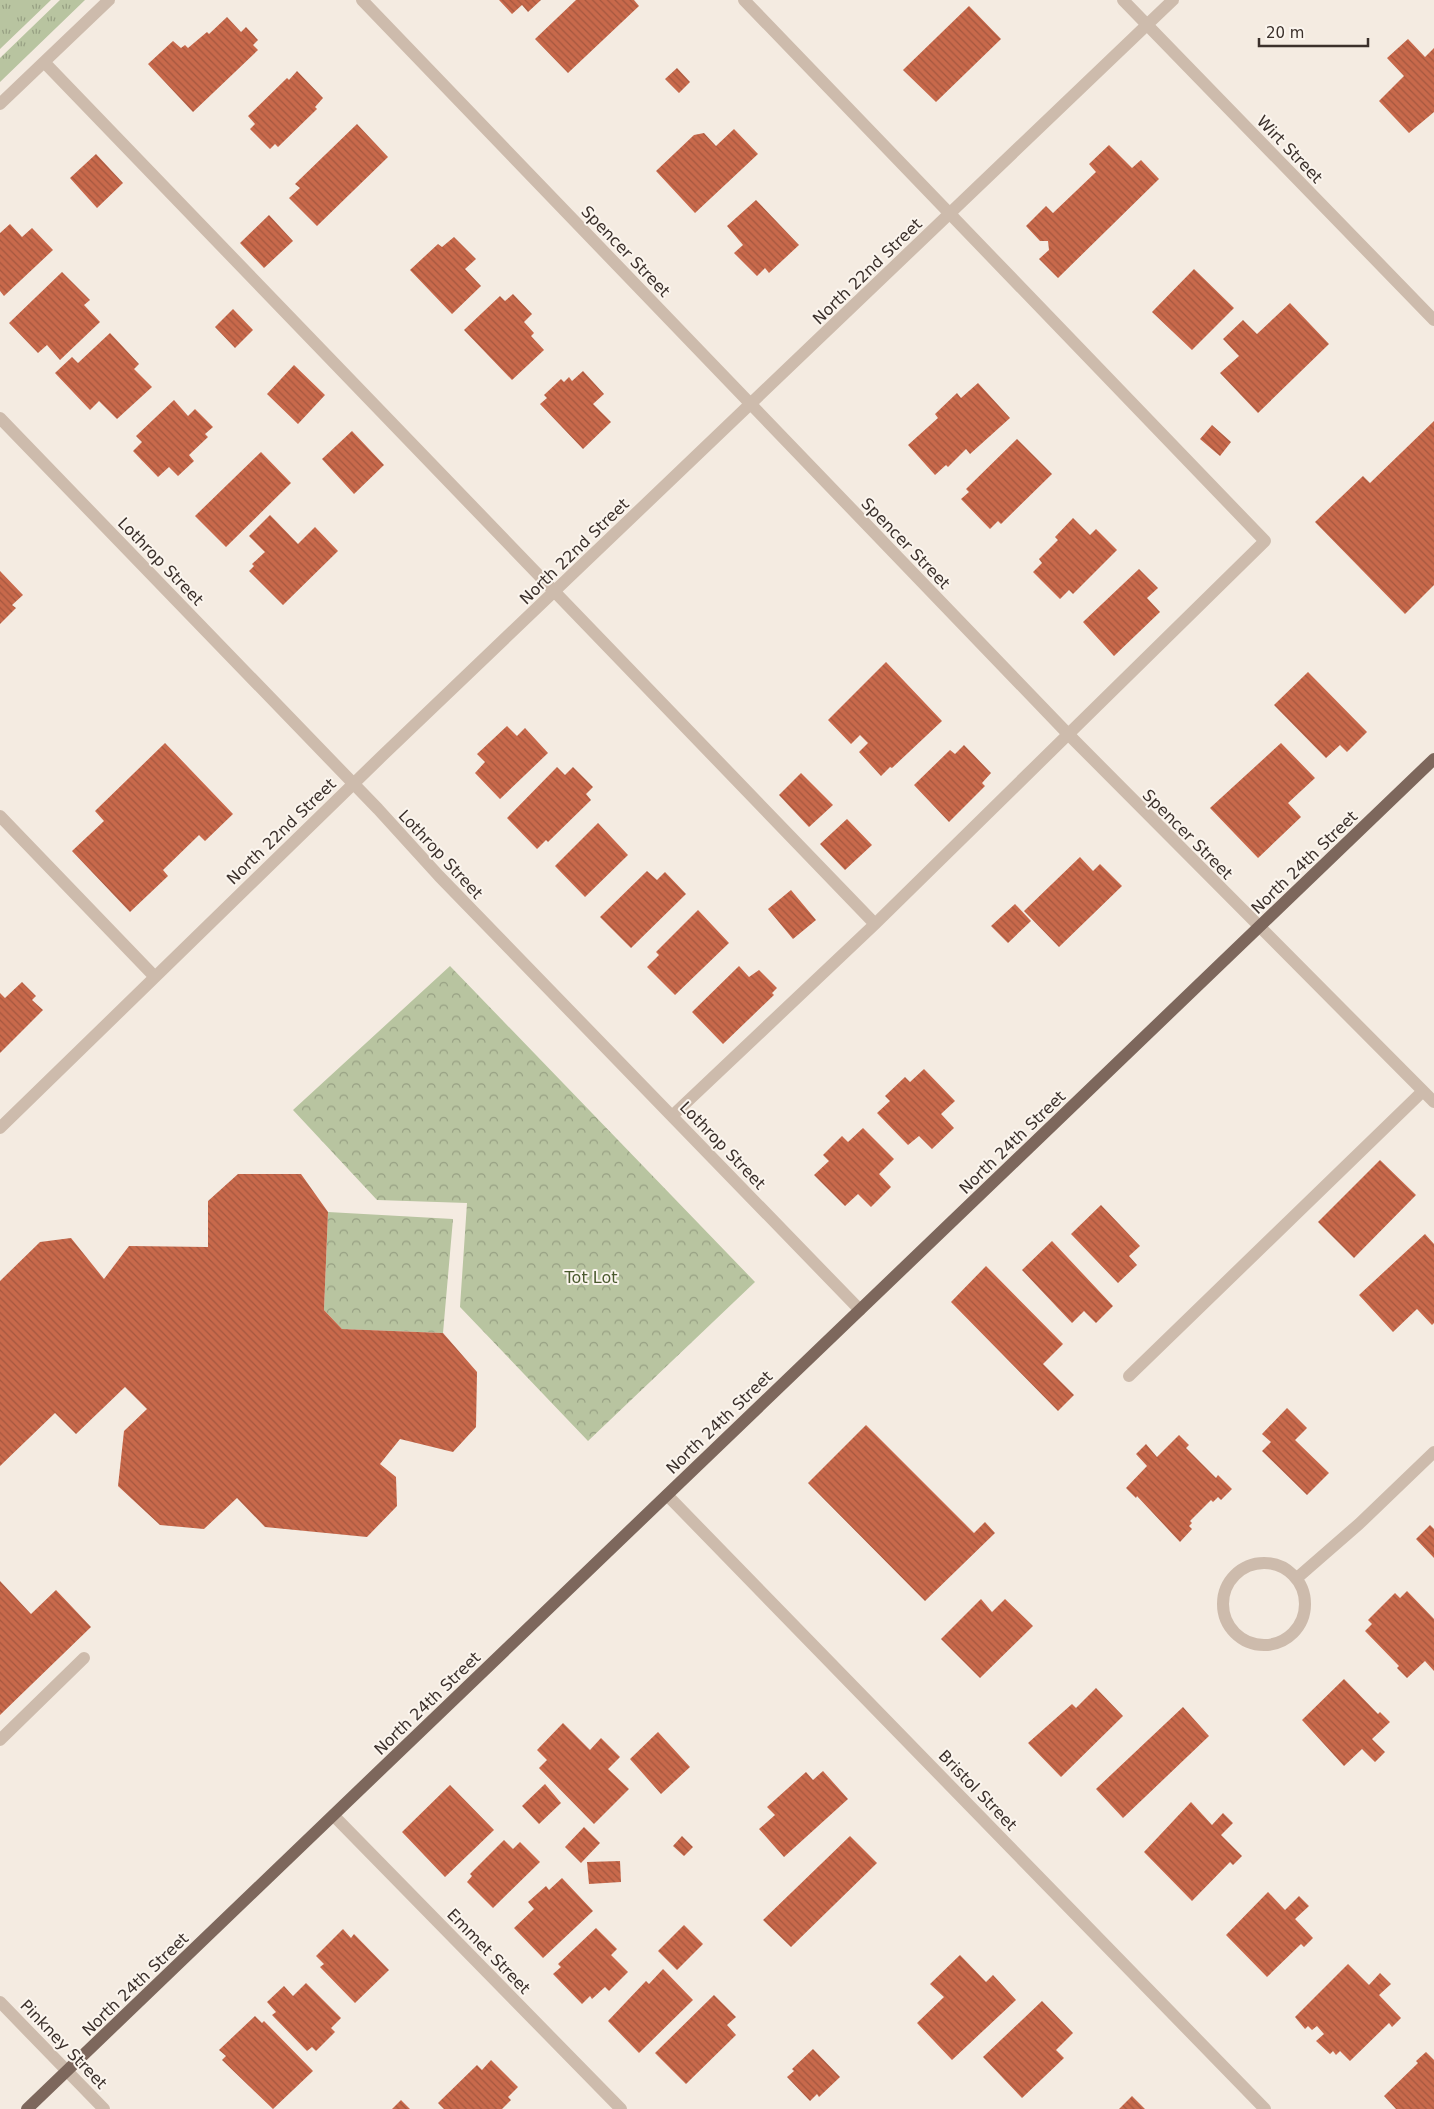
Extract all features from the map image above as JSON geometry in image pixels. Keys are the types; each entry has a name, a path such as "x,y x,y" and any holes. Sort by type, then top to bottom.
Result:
{"main road":[{"name":"North 24th Street","path":"27,2109 1434,759"}],"street":[{"path":"0,104 109,0"},
{"name":"Spencer Street","path":"362,0 1068,735 1434,1102"},
{"path":"672,1116 875,924 1265,541 744,0"},
{"name":"Wirt Street","path":"1123,0 1434,320"},
{"name":"North 22nd Street","path":"0,1128 354,784 1173,0"},
{"path":"44,62 875,924"},
{"name":"Lothrop Street","path":"0,418 354,784 439,876 860,1310"},
{"path":"0,816 155,977"},
{"path":"1129,1376 1423,1091"},
{"path":"1297,1578 1359,1524 1434,1452"},
{"name":"Bristol Street","path":"667,1495 1265,2109"},
{"path":"1268,1563 1287,1569 1297,1578 1304,1590 1306,1604 1303,1618 1296,1630 1286,1639 1273,1645 1259,1645 1246,1641 1235,1634 1226,1622 1223,1602 1228,1583 1236,1572 1248,1565 1268,1563"},
{"path":"0,1740 84,1658"},
{"name":"Emmet Street","path":"334,1816 622,2109"},
{"name":"Pinkney Street","path":"0,2002 104,2109"}],"green space":[{"path":"0,0 51,0 0,49"},
{"path":"60,0 85,0 0,82 0,58"},
{"name":"Tot Lot","path":"450,966 755,1282 588,1441 460,1307 467,1203 377,1200 293,1110"},
{"path":"328,1212 453,1219 443,1333 342,1329 324,1310"}],"building":[{"path":"499,0 541,0 528,12 522,5 512,14"},
{"path":"576,0 634,0 639,6 568,73 535,39"},
{"path":"969,6 1001,39 936,102 903,70"},
{"path":"227,17 241,32 246,27 258,40 253,45 258,50 193,112 148,64 173,41 181,48 185,45 188,48 207,32 209,34"},
{"path":"1408,39 1425,57 1434,48 1434,112 1409,133 1379,101 1404,76 1387,58"},
{"path":"677,68 690,82 679,93 665,79"},
{"path":"297,71 323,98 315,107 317,109 278,147 275,144 270,149 250,129 255,124 248,116 287,78 289,80"},
{"path":"357,124 388,157 317,226 289,198 300,188 295,184"},
{"path":"734,129 758,154 695,213 656,171 694,135 704,133 716,146"},
{"path":"1109,145 1132,168 1141,160 1159,179 1058,278 1039,259 1049,250 1048,241 1040,241 1026,226 1046,206 1053,213 1096,172 1089,164"},
{"path":"96,154 123,183 97,208 70,178"},
{"path":"756,200 799,245 769,273 765,268 757,276 734,253 743,245 727,226"},
{"path":"269,215 293,241 264,268 240,243"},
{"path":"10,224 22,237 32,228 53,250 4,296 0,291 0,233"},
{"path":"454,237 476,259 465,269 481,286 452,314 410,270 438,244 442,247"},
{"path":"1194,269 1234,308 1192,350 1152,312"},
{"path":"62,272 90,300 84,305 100,322 60,360 47,345 38,353 9,323"},
{"path":"513,294 532,314 524,322 534,333 531,336 544,350 512,380 464,330 500,296 505,301"},
{"path":"1290,303 1329,344 1258,413 1220,373 1239,356 1223,339 1243,320 1257,334"},
{"path":"233,309 253,330 235,348 215,327"},
{"path":"110,333 139,364 134,369 152,387 117,419 99,401 90,410 55,373 72,357 78,363"},
{"path":"294,365 325,395 298,424 267,394"},
{"path":"583,371 604,394 593,404 611,422 583,449 540,404 547,398 544,395 561,379 564,382 569,377 572,381"},
{"path":"978,383 1010,418 970,454 966,449 948,467 946,465 935,475 908,445 938,418 935,414 957,393 961,398"},
{"path":"174,400 188,416 195,409 213,427 205,434 208,437 189,455 194,461 178,476 169,467 158,477 133,451 142,442 136,436"},
{"path":"1434,421 1434,585 1405,614 1315,522 1363,476 1370,483"},
{"path":"1212,425 1231,442 1220,456 1200,439"},
{"path":"352,431 384,465 354,494 322,459"},
{"path":"1017,439 1052,474 1001,524 998,521 990,529 961,499 969,492 966,489"},
{"path":"261,452 291,483 226,547 195,516"},
{"path":"270,515 298,544 315,527 338,551 283,605 249,571 254,566 252,564 265,552 249,536"},
{"path":"1073,518 1090,535 1096,529 1117,550 1073,594 1069,590 1060,599 1033,572 1042,563 1039,559 1058,540 1055,537"},
{"path":"1139,569 1158,588 1147,598 1160,612 1114,656 1083,622"},
{"path":"0,571 23,595 12,605 16,608 0,624"},
{"path":"886,662 942,721 881,776 859,752 868,743 860,735 851,744 828,720"},
{"path":"1308,672 1367,732 1347,752 1340,745 1326,758 1274,705"},
{"path":"507,726 517,736 525,728 548,753 500,799 475,773 485,762 477,754"},
{"path":"165,743 233,814 205,841 199,835 163,870 168,876 130,912 72,851 104,821 95,811"},
{"path":"1281,743 1315,778 1288,803 1301,817 1258,858 1210,808"},
{"path":"964,745 991,773 982,783 985,786 949,822 914,785 950,750 955,754"},
{"path":"557,767 565,775 573,767 593,787 586,794 591,800 548,842 546,840 537,849 507,818"},
{"path":"801,773 833,805 809,827 779,795"},
{"path":"847,819 872,845 845,870 820,844"},
{"path":"598,823 628,855 585,897 555,866"},
{"path":"1080,857 1093,871 1100,864 1122,886 1059,947 1024,911"},
{"path":"647,871 657,880 665,872 686,894 631,948 600,917"},
{"path":"791,890 816,920 793,939 768,909"},
{"path":"1015,904 1031,921 1008,943 991,926"},
{"path":"698,910 729,943 675,995 647,967 659,955 656,952"},
{"path":"739,966 749,977 759,970 777,988 772,993 774,995 723,1044 692,1012"},
{"path":"22,982 36,996 32,1000 43,1010 0,1053 0,993 5,998"},
{"path":"924,1069 955,1101 941,1114 954,1128 932,1149 919,1136 908,1145 877,1113 890,1101 885,1096 905,1077 910,1082"},
{"path":"863,1128 894,1159 879,1174 891,1187 871,1207 858,1194 845,1206 814,1175 829,1161 823,1155 842,1136 848,1142"},
{"path":"1380,1160 1416,1195 1354,1258 1318,1222"},
{"path":"238,1174 301,1174 328,1212 324,1310 342,1329 443,1333 477,1372 476,1427 453,1452 400,1439 380,1464 396,1477 397,1506 367,1537 265,1527 237,1498 204,1529 160,1525 118,1486 124,1431 147,1409 125,1387 76,1434 55,1413 0,1466 0,1281 40,1242 71,1238 104,1279 129,1246 208,1247 208,1201"},
{"path":"1101,1205 1140,1246 1129,1256 1137,1265 1118,1283 1071,1234"},
{"path":"1425,1234 1434,1244 1434,1323 1432,1325 1417,1309 1393,1332 1359,1295"},
{"path":"1052,1241 1113,1306 1096,1323 1084,1311 1072,1323 1022,1270"},
{"path":"986,1266 1063,1344 1043,1364 1074,1395 1058,1411 951,1302"},
{"path":"1287,1408 1307,1428 1295,1440 1329,1473 1307,1495 1262,1451 1271,1442 1262,1434"},
{"path":"866,1425 974,1533 985,1522 995,1533 925,1601 808,1483"},
{"path":"1179,1435 1189,1445 1186,1448 1216,1478 1218,1475 1232,1489 1221,1500 1218,1497 1213,1502 1211,1500 1190,1521 1192,1523 1189,1526 1192,1529 1180,1542 1137,1496 1136,1498 1126,1488 1147,1466 1136,1454 1146,1444 1157,1457"},
{"path":"1430,1525 1434,1529 1434,1558 1416,1539"},
{"path":"0,1581 31,1614 56,1590 91,1627 0,1715"},
{"path":"1407,1591 1434,1619 1434,1671 1425,1661 1407,1678 1397,1668 1399,1666 1365,1631 1372,1624 1368,1620 1395,1593 1400,1598"},
{"path":"981,1599 992,1612 1005,1599 1033,1626 980,1678 941,1639"},
{"path":"1344,1679 1378,1714 1380,1712 1390,1722 1372,1739 1385,1752 1375,1762 1362,1749 1344,1766 1302,1720"},
{"path":"1096,1688 1123,1716 1061,1777 1028,1743 1072,1704 1076,1708"},
{"path":"1183,1707 1209,1736 1123,1818 1096,1789"},
{"path":"563,1723 590,1750 601,1738 620,1757 608,1769 629,1789 594,1824 539,1768 547,1760 537,1750"},
{"path":"658,1732 690,1767 661,1794 630,1759"},
{"path":"823,1771 848,1799 784,1857 759,1829 775,1815 767,1807 806,1772 813,1780"},
{"path":"545,1784 561,1803 539,1824 522,1806"},
{"path":"450,1785 494,1830 445,1877 402,1832"},
{"path":"1191,1802 1212,1825 1223,1813 1233,1823 1221,1835 1242,1856 1233,1865 1230,1862 1192,1901 1144,1852"},
{"path":"584,1827 600,1843 581,1863 565,1847"},
{"path":"682,1836 693,1847 684,1856 673,1846"},
{"path":"850,1836 877,1863 791,1947 763,1920"},
{"path":"504,1840 513,1849 520,1842 540,1862 493,1908 467,1882 472,1876 470,1874"},
{"path":"620,1861 621,1882 589,1884 587,1862"},
{"path":"562,1878 593,1911 543,1958 514,1928 534,1909 528,1902 546,1886 549,1890"},
{"path":"1268,1892 1285,1910 1299,1896 1309,1906 1295,1919 1313,1938 1304,1947 1301,1944 1267,1977 1226,1935"},
{"path":"684,1925 703,1944 677,1970 658,1951"},
{"path":"596,1928 617,1949 611,1955 628,1972 609,1991 605,1987 592,1999 590,1996 582,2004 553,1974 561,1967 558,1964"},
{"path":"343,1929 351,1938 354,1934 389,1970 355,2003 320,1967 324,1964 316,1956"},
{"path":"960,1955 986,1982 993,1975 1016,2000 952,2060 917,2023 944,1997 930,1984"},
{"path":"1348,1964 1369,1985 1380,1973 1391,1984 1379,1995 1401,2018 1392,2027 1389,2023 1350,2061 1340,2051 1336,2055 1333,2051 1330,2054 1316,2041 1324,2034 1317,2026 1312,2030 1308,2026 1305,2029 1295,2017"},
{"path":"663,1969 693,2000 639,2053 608,2021 646,1981 649,1984"},
{"path":"306,1983 341,2018 331,2028 335,2032 316,2051 312,2047 307,2051 272,2015 276,2012 267,2002 284,1986 293,1996"},
{"path":"714,1995 736,2017 727,2025 736,2035 686,2084 655,2053"},
{"path":"1042,2001 1073,2033 1056,2050 1064,2058 1022,2098 983,2057"},
{"path":"255,2016 262,2023 264,2021 313,2071 273,2109 222,2060 226,2056 219,2050"},
{"path":"813,2049 840,2077 819,2097 817,2094 810,2101 787,2077 794,2071 792,2069"},
{"path":"1426,2052 1434,2060 1434,2109 1396,2109 1384,2096 1418,2063 1416,2061"},
{"path":"491,2060 518,2087 508,2097 511,2100 502,2109 444,2109 438,2103 477,2065 482,2070"},
{"path":"1132,2096 1145,2109 1119,2109"},
{"path":"401,2100 410,2109 392,2109"}]}
